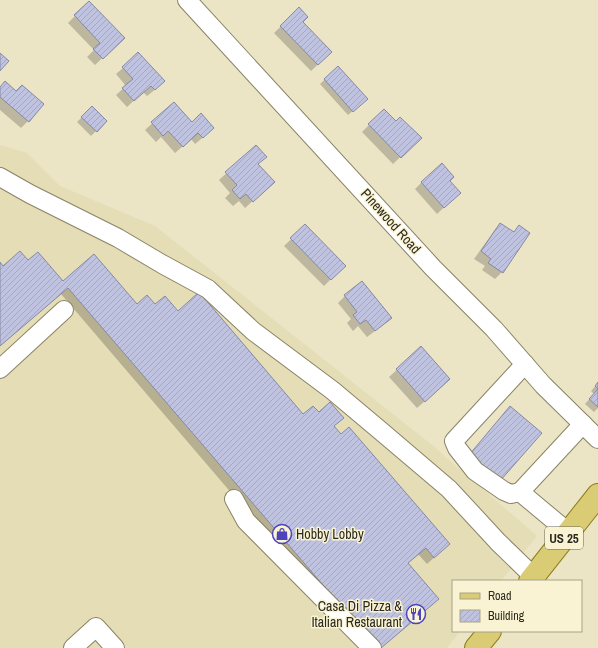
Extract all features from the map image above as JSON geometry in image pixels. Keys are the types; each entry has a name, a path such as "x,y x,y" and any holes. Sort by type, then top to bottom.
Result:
{"main road":[{"name":"US 25","path":"531,579 598,495"},
{"path":"476,648 489,632"}],"street":[{"name":"Pinewood Road","path":"187,0 433,268 494,329 543,385 598,439"},
{"path":"0,176 30,194 118,238 208,289 253,331 332,390 449,489 531,579"},
{"path":"0,369 64,310"},
{"path":"525,364 454,441 457,448 475,471 504,491 511,494 520,492 583,424"},
{"path":"520,492 568,532"},
{"path":"234,499 246,521 372,648"},
{"path":"73,648 96,627 115,648"}],"shaded area":[{"path":"0,145 27,153 60,186 155,226 432,445 537,536 502,580 452,580 452,632 459,632 447,648 0,648"}],"building":[{"path":"89,1 125,38 103,59 93,49 100,43 74,15"},
{"path":"299,7 308,17 303,22 332,52 318,65 280,26"},
{"path":"138,52 165,81 155,90 151,86 134,101 122,88 133,79 122,67"},
{"path":"0,53 9,61 0,71"},
{"path":"338,66 368,99 353,112 324,79"},
{"path":"5,81 16,91 22,85 44,104 29,122 0,97 0,87"},
{"path":"174,102 192,122 201,113 214,128 203,138 198,133 183,147 168,131 163,136 151,122"},
{"path":"92,106 107,121 97,132 81,117"},
{"path":"384,109 396,121 400,117 422,138 401,158 368,124"},
{"path":"256,145 267,157 258,164 275,182 253,202 246,194 240,199 232,190 237,185 225,172"},
{"path":"442,163 454,177 450,181 461,193 444,208 421,182"},
{"path":"500,223 514,232 519,225 530,233 503,273 488,263 491,259 481,251"},
{"path":"305,224 346,266 331,280 290,238"},
{"path":"20,251 28,260 38,252 63,281 94,254 137,304 147,295 155,304 165,296 178,311 199,292 303,414 313,406 319,412 330,402 344,418 334,426 341,434 349,427 450,544 434,558 426,548 408,563 439,599 381,648 377,648 68,288 0,346 0,262 3,266"},
{"path":"362,281 392,318 375,331 366,320 360,324 353,315 357,312 344,295"},
{"path":"421,346 450,379 425,402 396,369"},
{"path":"598,382 598,389 595,386"},
{"path":"598,389 598,407 589,399"},
{"path":"510,406 542,433 500,481 469,455"}],"place":[{"name":"Hobby Lobby","path":"282,534"},
{"name":"Casa Di Pizza & Italian Restaurant","path":"416,614"}]}
